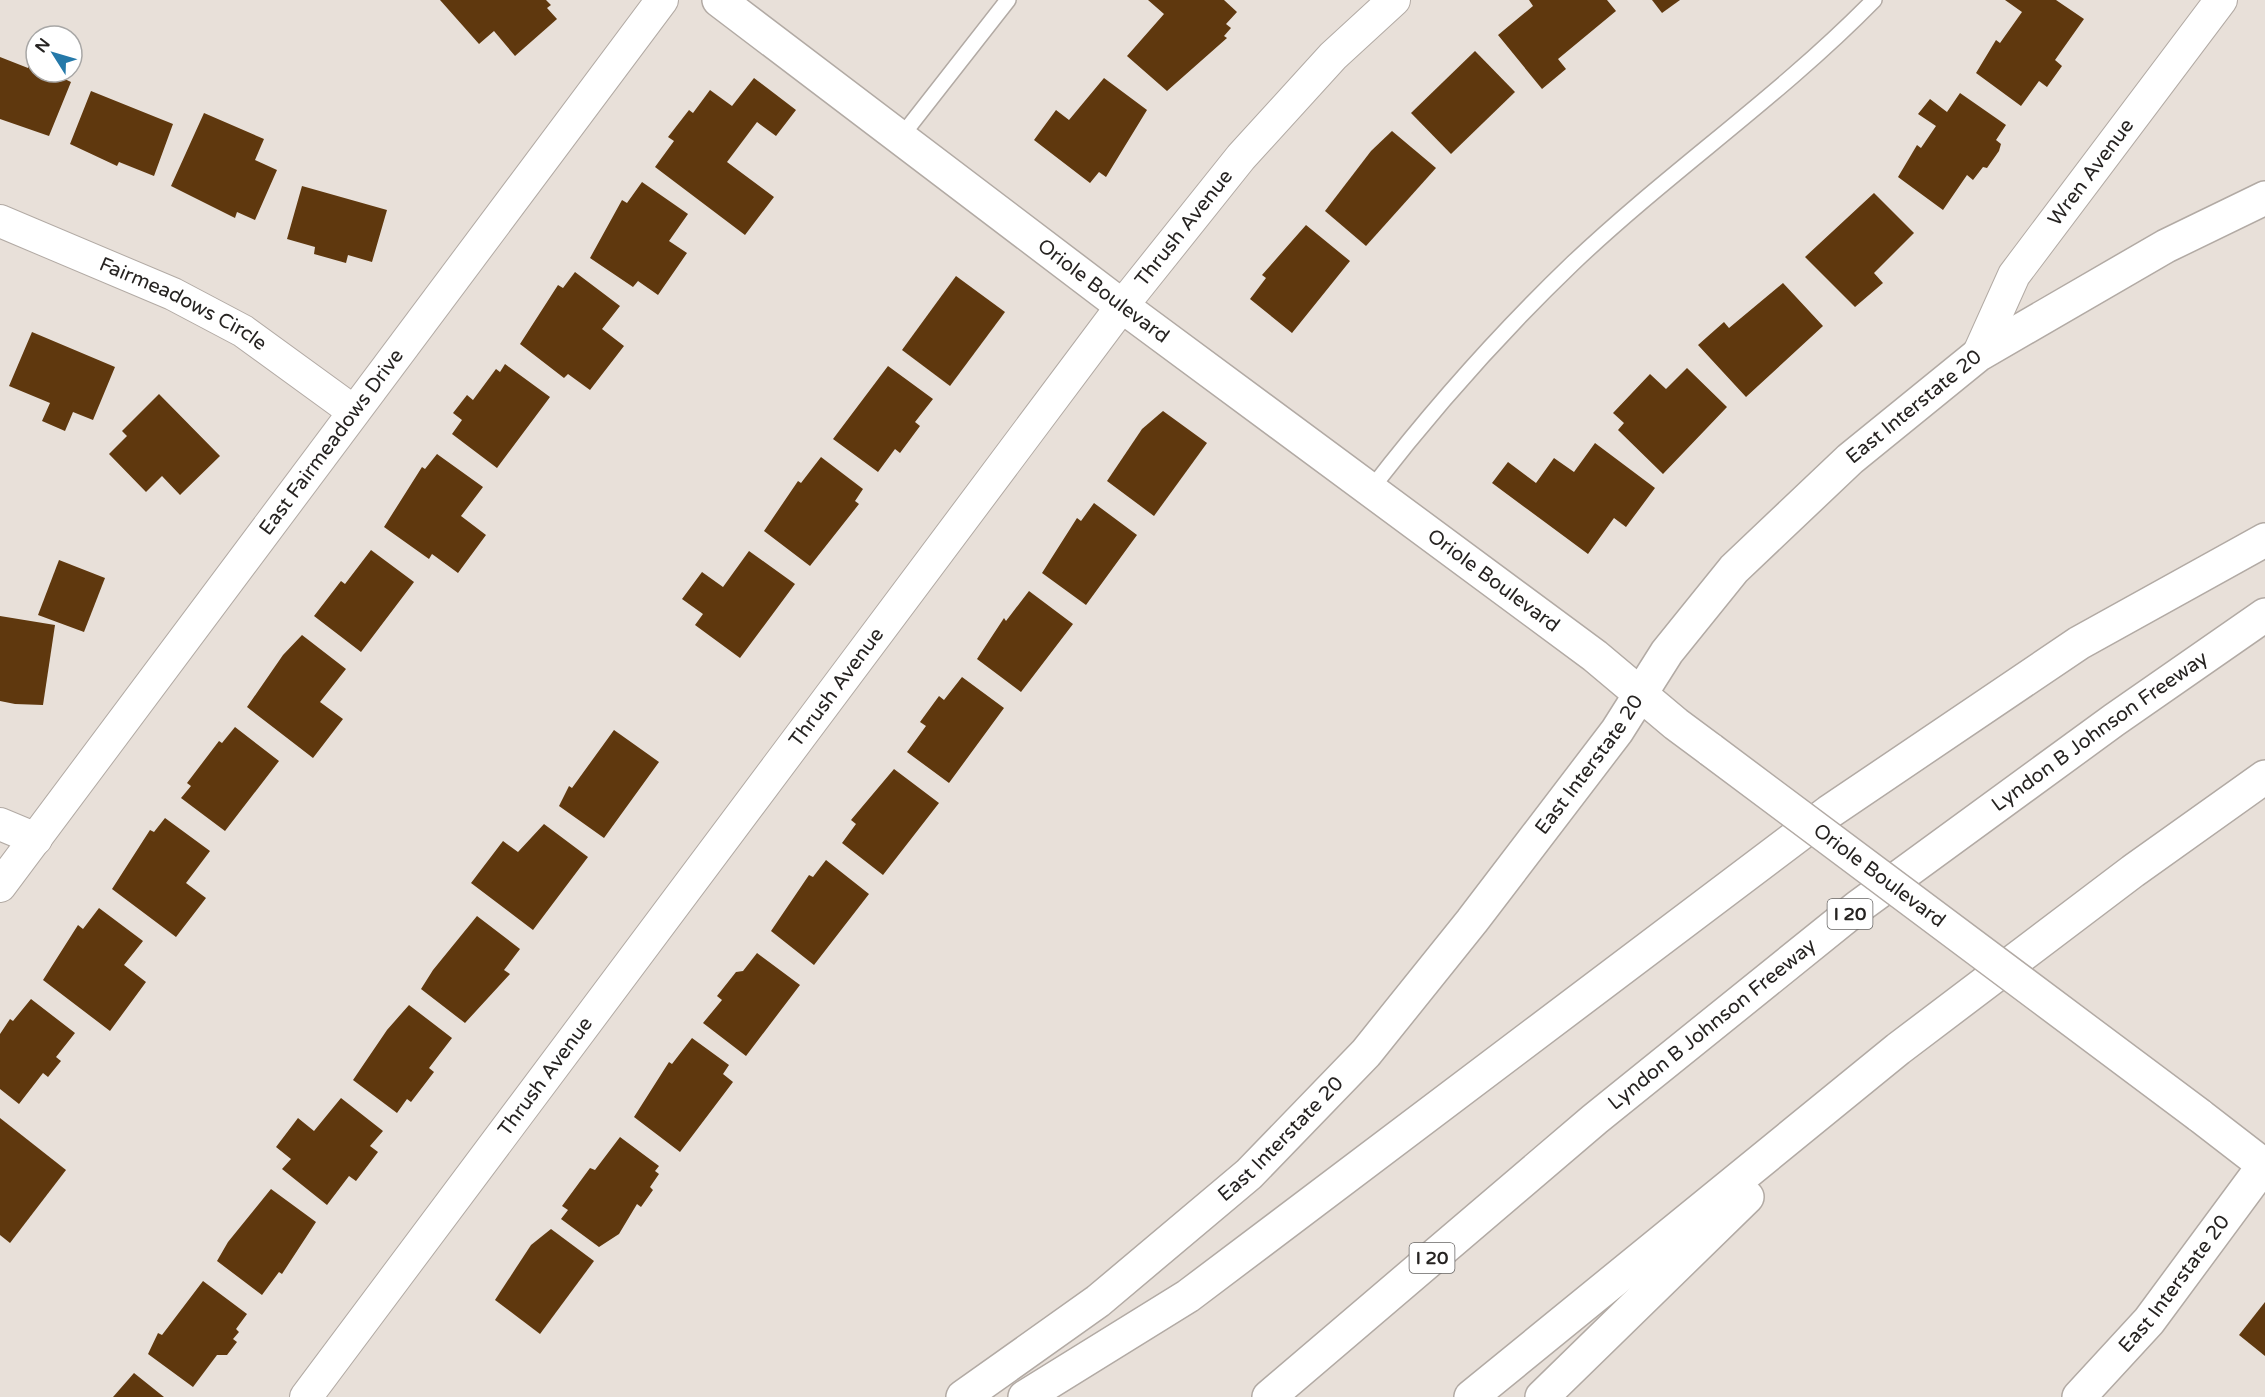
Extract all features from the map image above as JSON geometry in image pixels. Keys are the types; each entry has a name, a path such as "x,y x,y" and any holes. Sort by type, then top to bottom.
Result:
{"main road":[{"name":"Oriole Boulevard","path":"719,0 1122,306 1595,656 1676,724 2265,1165"},
{"name":"East Interstate 20","path":"963,1397 1098,1301 1249,1174 1366,1053 1516,864 1617,730 1667,652 1734,569 1850,459 1978,355 2166,246 2265,198"},
{"path":"1024,1397 1188,1296 1829,813 2079,643 2265,540"},
{"name":"Lyndon B Johnson Freeway","path":"1269,1397 1595,1119 1858,907 2114,720 2265,615"},
{"path":"1471,1397 1898,1049 2133,871 2265,777"},
{"path":"1542,1397 1898,1049"},
{"name":"East Interstate 20","path":"2079,1397 2149,1321 2265,1165"}],"street":[{"name":"East Fairmeadows Drive","path":"0,886 662,0"},
{"name":"Thrush Avenue","path":"306,1397 1122,306 1242,157 1333,56 1394,0"},
{"name":"Wren Avenue","path":"1978,355 2014,275 2221,0"},
{"name":"Fairmeadows Circle","path":"0,221 173,294 243,331 353,411"},
{"path":"0,824 36,839"}],"lane":[{"path":"900,138 1008,0"},
{"path":"1371,489 1404,446 1507,331 1574,263 1778,90 1840,35 1874,0"}],"building":[{"path":"440,0 546,0 551,5 547,8 557,19 515,56 494,31 479,44"},
{"path":"1148,0 1224,0 1237,12 1226,24 1231,28 1224,36 1227,38 1167,91 1127,56 1164,14"},
{"path":"1529,0 1607,0 1616,11 1558,59 1566,69 1542,89 1498,35 1533,6"},
{"path":"1652,0 1680,0 1662,13"},
{"path":"2005,0 2056,0 2084,19 2055,60 2062,66 2047,87 2039,81 2021,106 1976,73 1996,40 2000,43 2022,12"},
{"path":"1475,51 1515,92 1451,154 1411,113"},
{"path":"0,57 24,66 24,84 70,84 49,136 0,119"},
{"path":"754,78 796,110 776,136 757,122 727,162 774,197 745,235 655,167 674,141 668,137 689,110 693,113 710,90 732,106"},
{"path":"1104,78 1147,110 1106,177 1099,172 1090,183 1034,140 1056,110 1069,120"},
{"path":"91,91 173,124 154,176 119,162 117,166 70,144"},
{"path":"1960,93 2006,125 1996,140 2001,144 1999,151 1987,168 1983,167 1973,180 1967,175 1943,210 1898,177 1917,145 1921,148 1936,126 1918,114 1930,99 1947,112"},
{"path":"204,113 264,139 255,160 277,170 255,220 237,212 235,218 171,186"},
{"path":"1392,131 1436,168 1366,246 1325,211 1371,151"},
{"path":"642,182 688,214 669,241 687,253 658,295 638,281 633,287 590,258 622,200 627,203"},
{"path":"302,186 387,210 372,262 348,255 346,263 314,254 315,247 287,239"},
{"path":"1874,193 1914,233 1874,273 1883,283 1855,307 1805,257"},
{"path":"1306,225 1350,261 1292,333 1250,299 1266,278 1262,275"},
{"path":"575,272 620,306 602,329 624,346 590,390 568,374 564,378 520,344 558,285 563,288"},
{"path":"956,276 1005,312 950,386 902,350"},
{"path":"1783,283 1823,326 1746,397 1698,345 1724,322 1729,328"},
{"path":"32,332 115,367 93,420 73,412 65,431 42,421 50,403 9,386"},
{"path":"505,364 550,397 497,468 452,434 462,420 453,413 467,395 473,400 496,369 500,372"},
{"path":"888,366 933,399 915,422 920,426 900,453 895,449 878,472 833,439"},
{"path":"1687,368 1727,407 1663,474 1618,430 1624,423 1613,413 1650,374 1666,389"},
{"path":"159,394 220,456 180,495 162,476 146,492 109,454 127,436 122,431"},
{"path":"1163,411 1207,443 1154,516 1107,481 1142,429"},
{"path":"1595,443 1655,488 1626,527 1614,518 1588,554 1492,483 1508,462 1536,483 1554,458 1574,472"},
{"path":"437,454 483,487 461,516 486,535 458,573 432,554 429,559 384,527 422,467 425,469"},
{"path":"821,457 863,489 855,501 859,504 810,566 764,531 798,481 801,483"},
{"path":"1094,503 1137,535 1086,605 1042,573 1077,518 1081,521"},
{"path":"371,550 414,582 361,652 314,616 341,581 345,584"},
{"path":"749,551 795,584 740,658 695,625 703,614 682,599 702,572 723,587"},
{"path":"59,560 105,578 84,632 38,615"},
{"path":"1029,591 1073,624 1021,692 977,659 1004,618 1006,621"},
{"path":"0,616 55,625 43,705 0,701"},
{"path":"302,635 346,669 320,702 343,719 313,758 247,707 283,655"},
{"path":"962,677 1004,708 949,783 907,752 926,726 920,722 939,696 944,700"},
{"path":"235,727 279,761 225,831 181,798 191,786 187,783 219,741 222,743"},
{"path":"614,730 659,762 604,838 559,806 569,786 572,788"},
{"path":"894,769 939,803 883,875 842,843 856,824 851,820"},
{"path":"165,818 210,851 186,883 206,898 176,937 112,889 150,830 154,832"},
{"path":"544,824 588,857 533,930 471,883 503,841 518,852"},
{"path":"826,860 869,894 814,965 771,931 809,875 813,877"},
{"path":"99,908 143,941 124,965 146,982 110,1031 43,980 78,925 83,929"},
{"path":"477,916 520,949 504,970 510,974 465,1023 421,989 433,970"},
{"path":"757,953 800,985 746,1056 703,1023 722,1000 717,996 736,972 743,971"},
{"path":"31,999 75,1033 56,1057 61,1061 48,1077 43,1073 19,1104 0,1089 0,1034 10,1019 13,1021"},
{"path":"409,1005 452,1038 429,1068 434,1072 411,1102 407,1099 397,1113 353,1080 387,1030"},
{"path":"692,1038 729,1065 723,1074 733,1082 680,1152 634,1117 669,1062 672,1064"},
{"path":"341,1098 383,1131 370,1146 378,1152 356,1181 349,1176 327,1205 282,1169 291,1159 276,1147 298,1118 314,1131"},
{"path":"0,1118 66,1170 10,1243 0,1235"},
{"path":"620,1137 659,1166 655,1171 659,1174 650,1187 653,1190 641,1207 637,1204 619,1234 599,1247 561,1219 568,1210 562,1206 590,1168 595,1170"},
{"path":"271,1189 316,1222 282,1274 279,1272 262,1295 217,1261 228,1242"},
{"path":"551,1229 594,1261 540,1334 495,1300 531,1245"},
{"path":"203,1281 247,1314 236,1329 239,1332 233,1339 237,1342 227,1355 217,1355 193,1387 148,1354 158,1333 162,1335"},
{"path":"2265,1302 2265,1356 2239,1335"},
{"path":"134,1373 164,1397 113,1397"}]}
